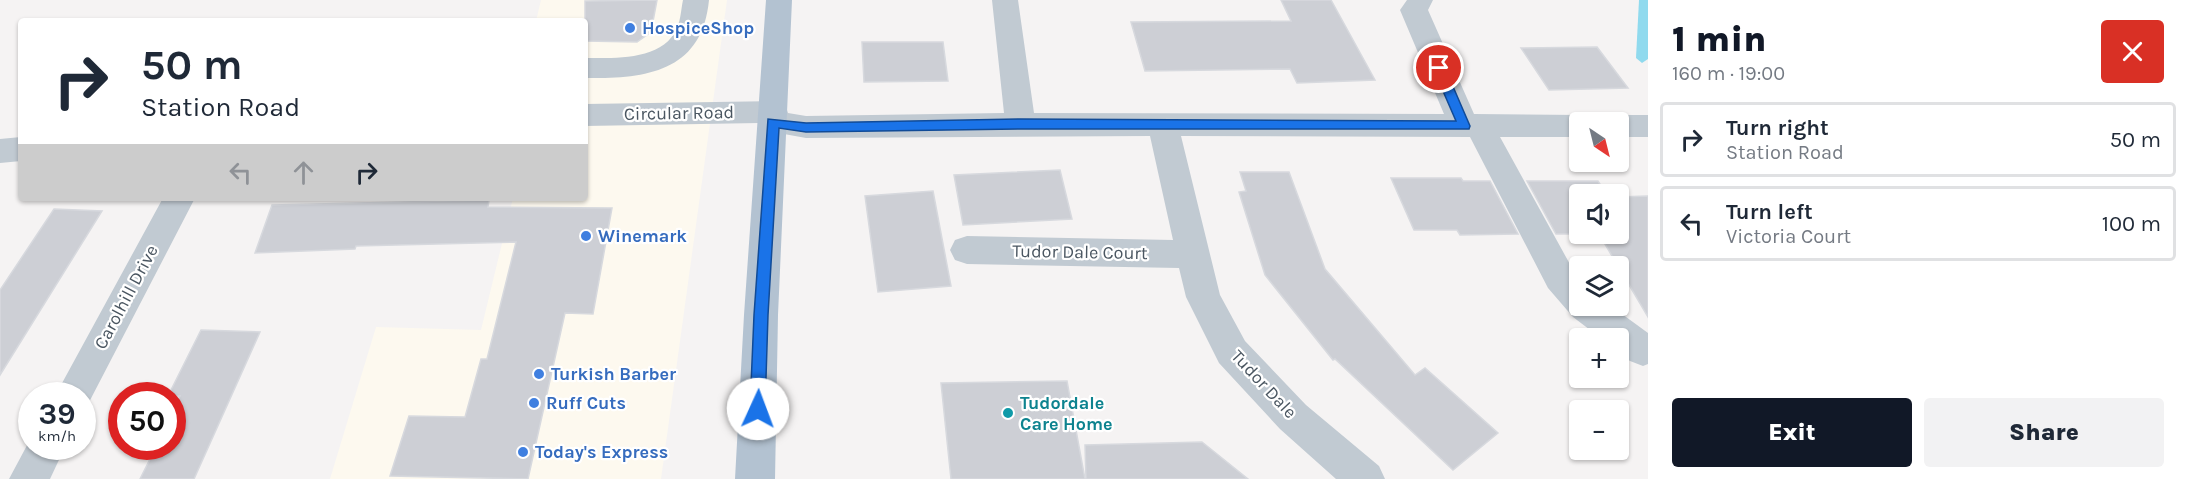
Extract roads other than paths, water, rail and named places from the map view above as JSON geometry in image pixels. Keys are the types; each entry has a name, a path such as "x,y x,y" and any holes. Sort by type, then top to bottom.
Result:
{"main road":[{"path":"755,479 761,315 779,0"}],"street":[{"path":"588,68 629,67 663,57 686,37 692,26 696,0"},
{"path":"1005,0 1020,124"},
{"path":"1420,0 1414,10 1472,126 1560,278 1569,288"},
{"name":"Circular Road","path":"588,115 773,117 806,128 1020,124 1569,126"},
{"name":"Tudor Dale","path":"1163,125 1203,297 1232,352 1293,417 1365,479"},
{"path":"1629,126 1648,126"},
{"path":"0,151 18,149"},
{"name":"Carolhill Drive","path":"81,382 177,201"},
{"name":"Tudor Dale Court","path":"967,250 1194,254"},
{"path":"1598,316 1643,350"},
{"path":"29,479 39,460"}],"waterway":[{"path":"1642,58 1645,0"}],"place":[{"name":"HospiceShop","path":"630,28"},
{"name":"Winemark","path":"586,236"},
{"name":"Turkish Barber","path":"539,374"},
{"name":"Ruff Cuts","path":"534,403"},
{"name":"Tudordale Care Home","path":"1008,413"},
{"name":"Today's Express","path":"523,452"}]}
